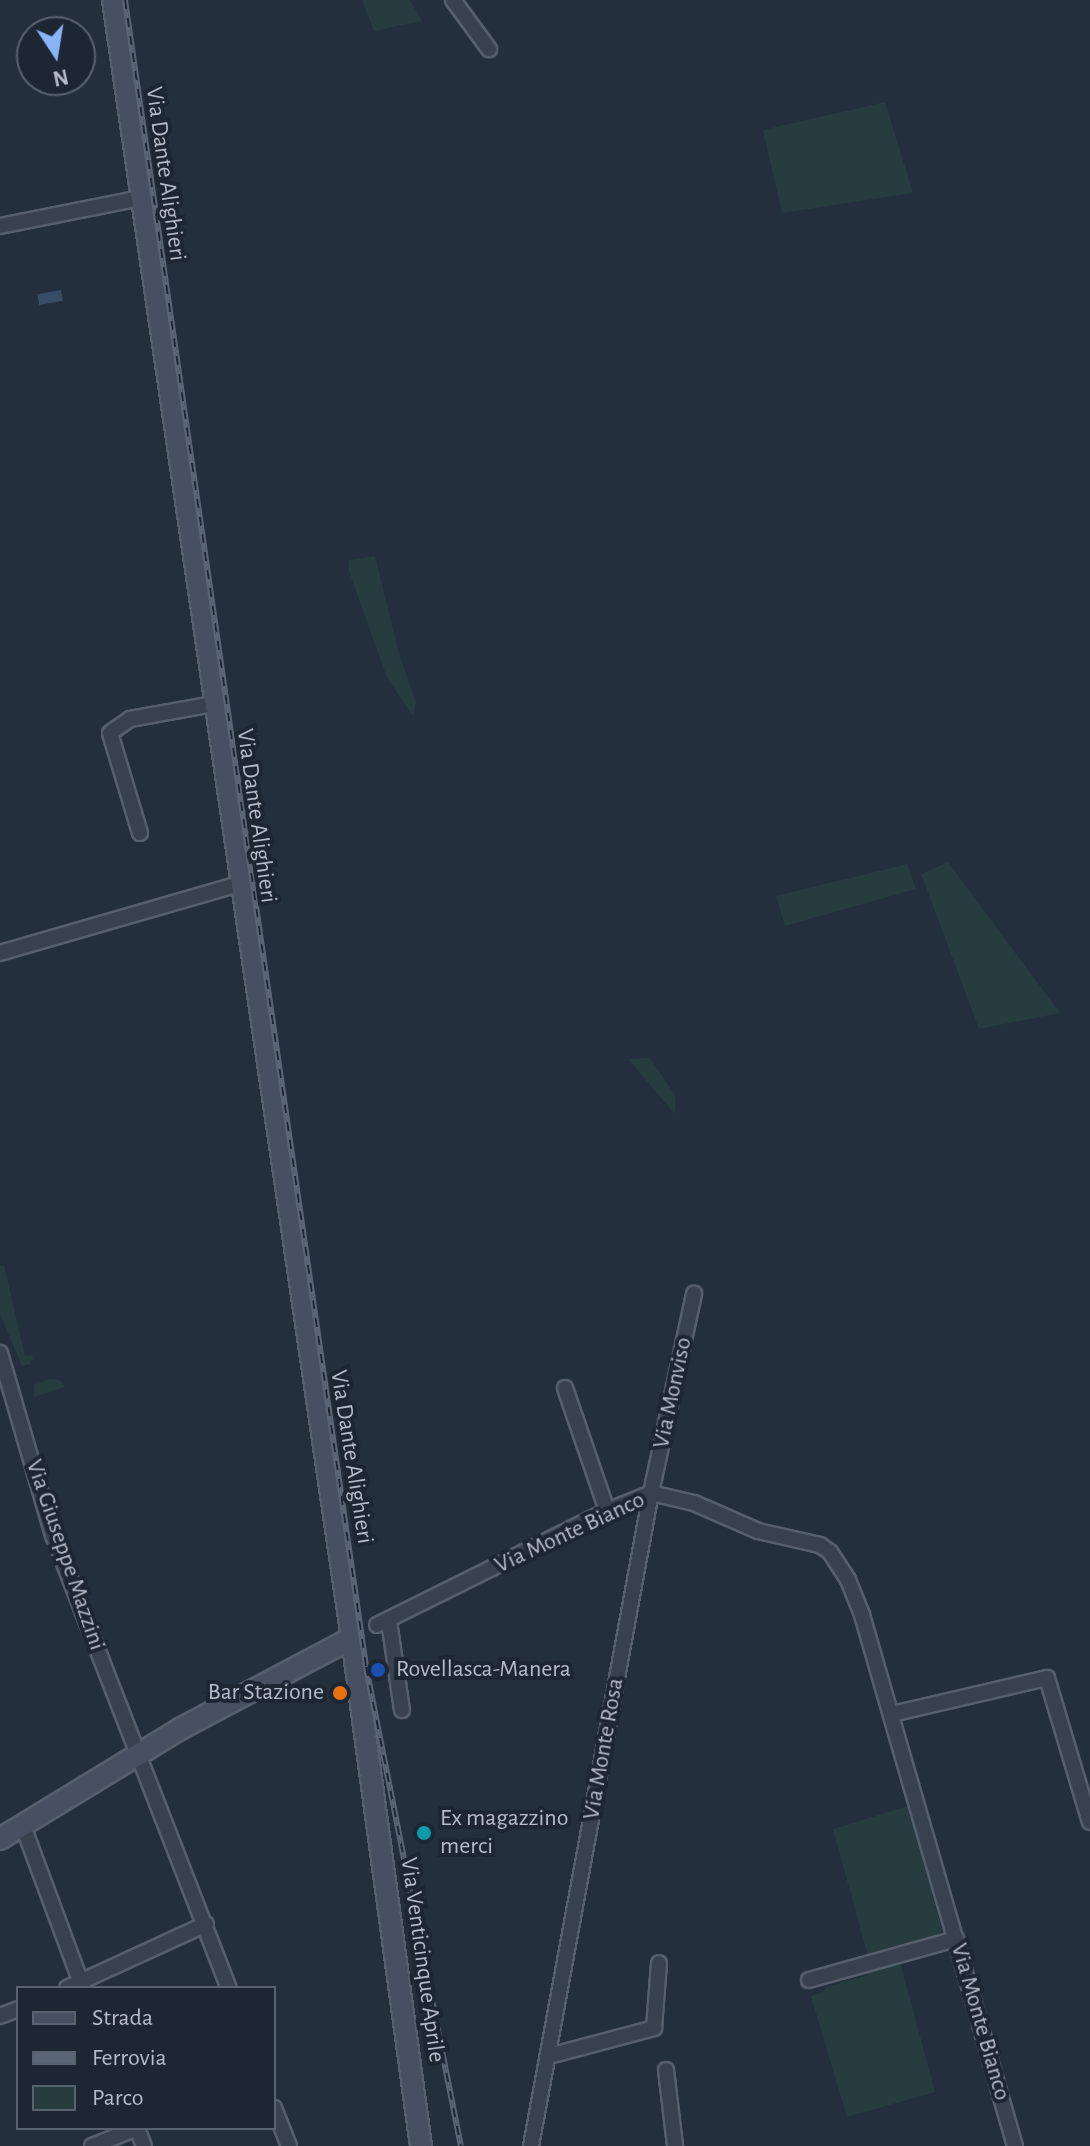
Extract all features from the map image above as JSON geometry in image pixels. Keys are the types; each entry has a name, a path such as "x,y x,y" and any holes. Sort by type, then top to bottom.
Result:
{"street":[{"name":"Via Dante Alighieri","path":"113,0 239,884 352,1638"},
{"path":"453,0 489,49"},
{"path":"0,226 142,198"},
{"path":"140,833 110,733 130,719 213,704"},
{"path":"0,953 239,884"},
{"name":"Via Monviso","path":"651,1493 694,1294"},
{"name":"Via Giuseppe Mazzini","path":"0,1353 53,1535 228,1986"},
{"path":"565,1388 607,1511"},
{"name":"Via Monte Bianco","path":"402,1710 383,1623 607,1511 651,1493 694,1503 758,1531 820,1545 830,1552 856,1596 1015,2146"},
{"name":"Via Monte Rosa","path":"531,2146 651,1493"},
{"path":"0,1839 139,1754 352,1638"},
{"name":"Via Venticinque Aprile","path":"352,1638 421,2146"},
{"path":"892,1714 1047,1678 1090,1822"},
{"path":"23,1826 77,1986 206,1924"},
{"path":"809,1980 956,1939"},
{"path":"549,2056 654,2028 659,1963"},
{"path":"666,2070 675,2146"},
{"path":"276,2113 289,2146"},
{"path":"92,2146 132,2130"}],"green space":[{"path":"362,0 410,0 422,21 374,31"},
{"path":"885,102 913,193 782,213 763,130"},
{"path":"375,556 399,654 416,702 413,716 387,678 349,571 349,560"},
{"path":"948,862 1060,1013 979,1029 921,874"},
{"path":"907,864 916,889 785,926 776,896"},
{"path":"650,1058 675,1095 675,1114 628,1059"},
{"path":"4,1265 25,1356 32,1355 33,1358 30,1364 22,1366 0,1314 0,1266"},
{"path":"50,1379 60,1380 65,1387 34,1397 34,1385"},
{"path":"908,1806 942,1930 937,1937 868,1956 833,1829"},
{"path":"900,1962 935,2092 847,2117 811,1996 823,1992 826,1987 866,1976 870,1970"}],"water":[{"path":"61,290 63,301 39,305 37,294"}],"railway":[{"path":"125,0 366,1667 461,2146"}],"place":[{"name":"Rovellasca-Manera","path":"378,1670"},
{"name":"Bar Stazione","path":"340,1693"},
{"name":"Ex magazzino merci","path":"424,1833"}]}
